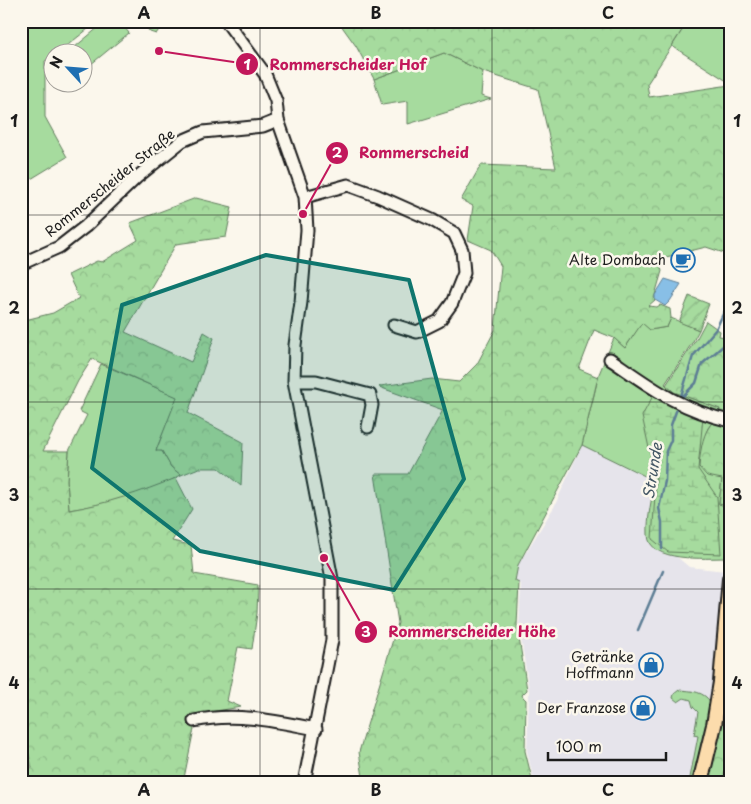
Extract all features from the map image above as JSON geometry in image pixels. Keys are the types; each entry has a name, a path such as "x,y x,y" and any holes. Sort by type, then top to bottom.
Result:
{"main road":[{"path":"700,783 714,725 721,682 730,579"}],"street":[{"path":"226,21 265,74 276,101 278,120 305,196 307,230 301,302 295,345 294,381 332,579 332,640 304,783"},
{"name":"Rommerscheider Straße","path":"21,264 59,247 86,226 136,178 182,141 203,132 263,126 278,120"},
{"path":"305,196 348,185 432,220 454,233 462,250 464,273 452,303 439,322 417,332 394,325"},
{"path":"610,359 662,396 704,415 730,421"},
{"path":"294,381 316,381 370,395 372,405 368,427"},
{"path":"194,721 233,716 316,728"}],"highlighted area":[{"path":"266,255 409,280 464,479 394,590 200,551 92,468 122,305"}],"shaded area":[{"path":"582,445 655,481 649,521 664,554 676,556 689,567 725,571 708,728 693,783 536,783 532,773 527,751 529,690 519,625 521,584 515,582 518,565 554,507"}],"green space":[{"path":"21,21 98,21 72,42 42,42 42,92 45,92 45,117 67,157 21,185"},
{"path":"106,21 119,21 129,33 92,63 92,42 81,42"},
{"path":"141,21 160,21 163,24 156,34 150,32"},
{"path":"338,21 688,21 647,84 649,97 730,85 730,255 706,247 658,259 662,271 655,300 648,306 657,307 660,305 670,309 671,318 667,327 650,330 642,323 625,348 614,338 594,330 579,369 598,377 582,445 518,565 515,581 519,583 517,625 527,690 522,695 526,700 525,751 533,783 364,783 359,752 398,623 375,474 408,474 443,410 379,387 432,379 459,382 477,364 495,330 501,266 491,250 468,240 473,206 461,200 481,165 556,168 538,89 483,72 444,53 374,79 356,46"},
{"path":"688,21 730,23 730,83 672,46"},
{"path":"444,53 483,72 481,96 491,99 408,124 408,101 382,105 374,79"},
{"path":"196,198 232,207 226,237 176,244 125,332 191,362 204,332 214,338 188,413 243,442 241,486 219,468 199,468 181,475 171,467 162,451 156,451 177,397 92,359 78,381 43,451 69,451 67,480 69,510 124,497 176,478 192,509 172,541 191,545 194,574 258,585 257,613 252,649 238,647 227,701 241,707 197,714 183,783 22,783 21,770 32,768 21,719 21,321 53,313 79,298 68,275 97,261 102,262 138,240 130,223"},
{"path":"689,296 709,304 699,330 679,322"},
{"path":"671,318 699,330 665,384 674,392 720,409 719,414 708,428 704,439 722,479 719,504 730,507 726,558 680,557 668,555 658,550 651,544 648,535 649,514 655,481 582,445 599,374 614,338 625,348 642,322 650,330 667,327"},
{"path":"706,321 720,331 719,336 726,337 727,333 730,334 730,507 719,504 722,479 707,476 699,467 705,436 720,409 674,392 666,385"},
{"path":"101,364 178,397 156,450 162,451 171,467 181,475 156,487 126,497 69,510 67,480 69,451 87,415 79,411"},
{"path":"654,394 703,417 698,469 717,497 721,554 668,552 652,539 656,480 642,416"},
{"path":"730,632 730,737 723,783 706,783 720,730"},
{"path":"679,690 693,691 701,694 711,703 708,728 693,783 689,783 698,736 694,735 698,712 693,707 691,700 684,698 678,702 673,698 674,694"}],"water":[{"path":"665,279 681,284 665,306 655,300 655,295"}],"waterway":[{"name":"Strunde","path":"726,304 730,287"},
{"name":"Strunde","path":"681,396 693,356 716,329 724,312"},
{"name":"Strunde","path":"681,398 696,383 702,364 730,340"},
{"name":"Strunde","path":"662,549 662,522 659,508 665,481 666,451 671,440 671,425 678,406"},
{"name":"Strunde","path":"638,630 663,571"}],"place":[{"name":"Rommerscheider Hof","path":"159,51"},
{"name":"Rommerscheid","path":"303,214"},
{"name":"Alte Dombach","path":"683,260"},
{"name":"Rommerscheider Höhe","path":"324,558"},
{"name":"Getränke Hoffmann","path":"651,665"},
{"name":"Der Franzose","path":"643,708"}]}
